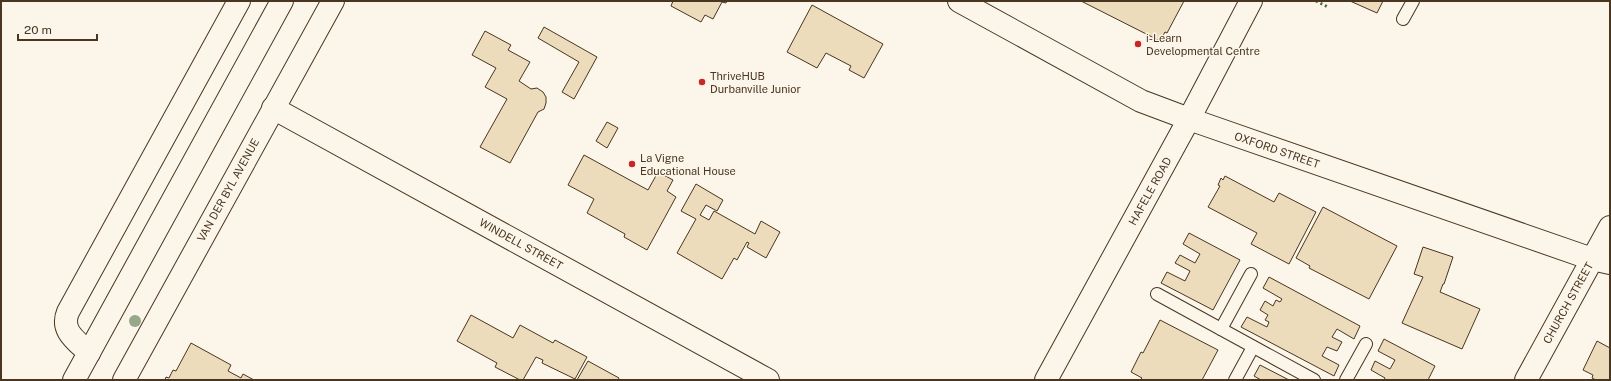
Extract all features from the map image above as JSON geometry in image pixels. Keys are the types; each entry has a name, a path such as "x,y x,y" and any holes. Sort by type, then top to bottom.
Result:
{"street":[{"path":"89,353 70,335 67,330 65,321 68,312 238,1"},
{"path":"74,380 282,1"},
{"name":"VAN DER BYL AVENUE","path":"124,380 333,1"},
{"name":"OXFORD STREET","path":"959,1 1141,101 1189,119 1601,261"},
{"name":"HAFELE ROAD","path":"1046,380 1189,119 1251,1"},
{"name":"WINDELL STREET","path":"274,108 768,380"},
{"name":"CHURCH STREET","path":"1526,380 1601,261 1610,227"}],"lane":[{"path":"1404,19 1413,1"},
{"path":"1221,329 1251,274"},
{"path":"1157,294 1314,380"},
{"path":"1346,380 1366,344"},
{"path":"1235,380 1254,347"}],"building":[{"path":"673,1 727,1 726,3 722,2 713,19 705,15 701,22 671,6"},
{"path":"1081,1 1184,1 1167,33 1165,32 1160,41"},
{"path":"1350,1 1383,1 1377,13"},
{"path":"812,5 883,44 864,78 849,70 851,66 826,53 817,68 787,52"},
{"path":"544,27 597,57 574,99 562,92 579,62 538,38"},
{"path":"485,31 511,45 508,50 530,62 519,81 531,89 537,88 543,92 546,97 544,109 538,112 510,163 480,147 507,99 485,87 496,68 472,55"},
{"path":"607,122 618,128 607,148 596,141"},
{"path":"584,155 648,190 658,172 673,180 667,191 676,197 647,250 624,237 625,234 587,213 594,199 568,185"},
{"path":"1225,176 1274,202 1279,193 1316,212 1289,264 1251,244 1257,233 1208,207 1220,186 1218,185 1221,178 1223,180"},
{"path":"696,184 723,200 717,211 706,205 700,215 709,220 714,211 755,234 761,221 780,232 766,258 747,247 749,243 747,242 737,260 734,258 722,279 677,253 696,219 681,211"},
{"path":"1323,207 1397,246 1369,299 1309,268 1310,266 1296,258"},
{"path":"1189,233 1240,260 1213,310 1161,283 1167,272 1185,281 1190,271 1175,263 1180,255 1195,263 1200,254 1183,244"},
{"path":"1423,247 1453,257 1440,292 1480,309 1462,349 1402,323 1423,277 1414,274"},
{"path":"1269,277 1360,326 1354,339 1337,329 1332,337 1342,342 1337,351 1327,347 1322,356 1339,365 1334,376 1241,327 1247,317 1267,327 1269,322 1265,320 1268,315 1260,310 1265,301 1273,306 1276,300 1280,302 1282,299 1263,288"},
{"path":"471,315 513,338 520,325 553,343 555,340 587,357 575,379 542,363 543,360 536,357 523,380 520,380 495,367 497,363 457,341"},
{"path":"1160,320 1218,350 1202,380 1140,380 1142,378 1131,372 1141,352 1143,353"},
{"path":"1384,339 1435,366 1428,380 1384,380 1385,378 1371,370 1375,361 1390,369 1395,360 1378,351"},
{"path":"1597,341 1610,348 1610,380 1596,380 1592,378 1593,375 1583,370"},
{"path":"191,343 231,365 228,371 241,378 243,374 254,380 165,380 166,377 169,378 173,370 176,371"},
{"path":"588,361 619,378 618,380 577,380"},
{"path":"1260,365 1289,380 1261,380 1254,376"}],"hedge":[{"path":"1316,1 1328,7"}],"place":[{"name":"i-Learn Developmental Centre","path":"1138,44"},
{"name":"ThriveHUB Durbanville Junior","path":"702,82"},
{"name":"La Vigne Educational House","path":"632,164"}]}
